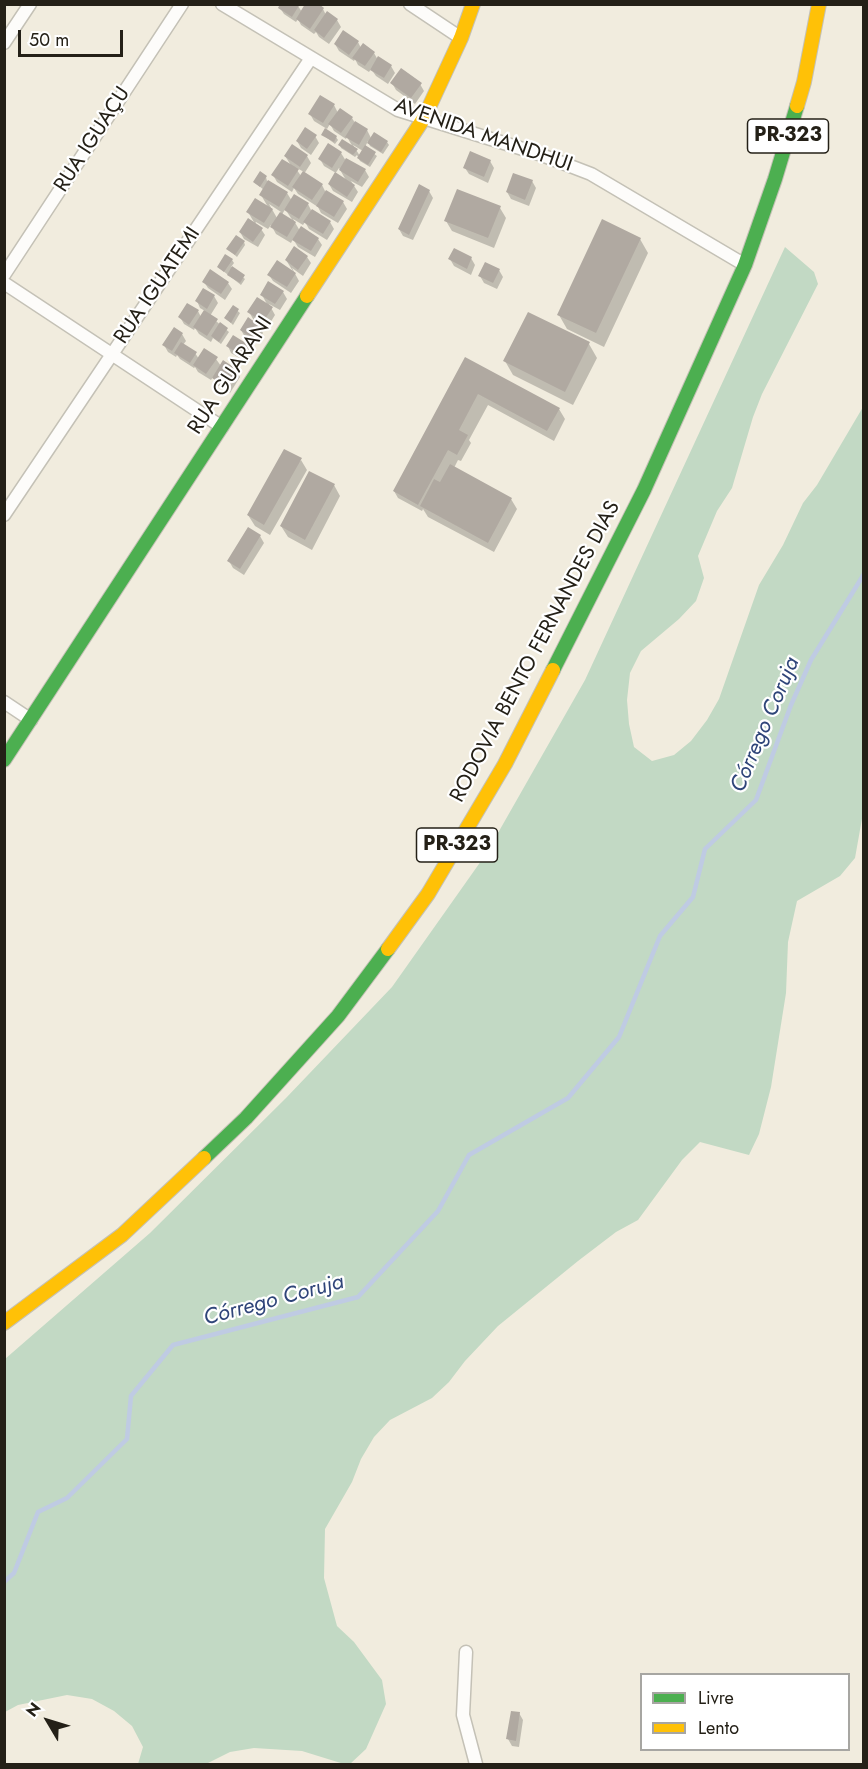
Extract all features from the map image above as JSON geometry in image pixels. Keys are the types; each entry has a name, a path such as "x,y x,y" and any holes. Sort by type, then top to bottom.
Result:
{"main road":[{"name":"RUA GUARANI","path":"4,760 424,118 461,38 473,4"},
{"name":"RODOVIA BENTO FERNANDES DIAS","path":"4,1323 122,1234 246,1118 338,1016 429,894 506,764 644,490 745,266 775,179 804,82 819,4"},
{"name":"RODOVIA BENTO FERNANDES DIAS","path":"4,1329 17,1314"}],"street":[{"path":"4,43 30,4"},
{"name":"RUA IGUAÇU","path":"4,275 182,4"},
{"name":"AVENIDA MANDHUI","path":"222,4 398,110 539,154 591,174 745,266"},
{"path":"410,4 461,38"},
{"name":"RUA IGUATEMI","path":"4,515 311,58"},
{"path":"4,283 222,427"},
{"path":"4,702 31,720"},
{"path":"466,1652 463,1715 476,1764"}],"green space":[{"path":"785,247 814,272 818,284 762,394 732,488 717,511 698,556 704,578 696,601 679,619 641,651 630,673 627,700 634,747 652,761 674,755 691,741 719,699 759,585 783,545 803,503 817,485 863,407 863,813 855,858 840,876 797,901 788,942 786,993 771,1087 759,1134 749,1155 700,1142 682,1160 638,1220 616,1232 498,1326 432,1398 390,1420 374,1437 325,1529 324,1578 337,1626 354,1642 382,1680 386,1704 366,1749 350,1764 302,1751 254,1748 230,1752 206,1764 138,1764 143,1747 132,1726 114,1711 92,1699 67,1695 18,1705 5,1712 5,1359 150,1233 286,1098 392,987 486,854 585,680"}],"building":[{"path":"280,4 300,4 292,17 278,8"},
{"path":"305,4 319,4 324,8 310,29 296,19"},
{"path":"327,11 338,19 324,38 314,30"},
{"path":"343,30 359,41 349,55 334,44"},
{"path":"363,43 375,52 365,66 352,58"},
{"path":"378,56 392,65 384,78 370,70"},
{"path":"401,68 422,83 411,98 390,83"},
{"path":"320,95 335,104 323,123 308,114"},
{"path":"340,108 353,117 341,133 328,124"},
{"path":"355,121 368,129 359,145 345,137"},
{"path":"305,127 317,135 307,149 296,141"},
{"path":"325,128 337,136 334,142 321,135"},
{"path":"374,132 388,141 381,152 367,143"},
{"path":"342,139 358,149 353,155 338,145"},
{"path":"328,143 342,152 332,168 318,159"},
{"path":"292,144 308,155 300,167 284,156"},
{"path":"365,145 376,152 368,165 357,158"},
{"path":"470,151 491,160 484,177 463,168"},
{"path":"346,158 366,169 358,182 339,170"},
{"path":"282,159 299,169 288,186 271,175"},
{"path":"260,171 267,176 260,187 253,182"},
{"path":"303,171 323,184 312,200 292,187"},
{"path":"335,172 355,185 347,197 328,184"},
{"path":"513,173 533,180 525,200 506,192"},
{"path":"268,180 288,192 279,207 259,195"},
{"path":"419,184 430,190 409,235 398,229"},
{"path":"457,189 501,206 488,238 444,221"},
{"path":"326,190 344,201 334,217 316,206"},
{"path":"294,194 309,203 299,219 284,210"},
{"path":"255,198 273,209 264,223 246,212"},
{"path":"312,209 331,221 323,234 303,222"},
{"path":"280,212 296,222 287,237 270,227"},
{"path":"248,218 263,228 253,242 239,232"},
{"path":"602,219 641,238 596,333 557,315"},
{"path":"301,226 319,238 311,251 292,240"},
{"path":"236,235 245,241 235,255 226,249"},
{"path":"294,246 308,256 298,270 285,260"},
{"path":"454,248 472,257 467,269 448,259"},
{"path":"225,254 233,259 224,272 217,267"},
{"path":"277,260 296,273 287,287 267,275"},
{"path":"485,262 500,269 493,283 478,276"},
{"path":"232,266 245,275 240,283 227,275"},
{"path":"210,269 229,282 221,294 202,282"},
{"path":"268,281 284,291 275,304 260,295"},
{"path":"203,288 215,295 207,309 195,301"},
{"path":"257,297 273,307 263,322 247,312"},
{"path":"187,303 199,310 189,325 178,317"},
{"path":"233,305 239,309 231,323 224,318"},
{"path":"204,310 218,319 207,336 193,327"},
{"path":"528,312 590,342 565,392 503,361"},
{"path":"248,317 260,326 252,338 240,330"},
{"path":"220,322 228,328 219,342 211,336"},
{"path":"174,327 183,333 172,351 162,345"},
{"path":"233,335 249,345 242,356 226,346"},
{"path":"181,342 197,352 190,363 174,353"},
{"path":"204,348 218,357 206,374 193,365"},
{"path":"465,357 560,408 547,431 478,394 459,430 468,435 457,455 448,450 418,505 393,491"},
{"path":"223,360 238,370 226,387 212,378"},
{"path":"284,449 302,458 264,525 247,515"},
{"path":"450,464 512,498 488,543 420,506 434,479 440,482"},
{"path":"309,471 335,484 305,540 280,526"},
{"path":"248,527 261,535 240,569 227,561"},
{"path":"511,1711 520,1712 516,1741 506,1739"}],"waterway":[{"name":"Córrego Coruja","path":"4,1582 14,1573 38,1512 67,1498 127,1439 131,1396 173,1345 358,1297 438,1211 469,1155 568,1098 619,1037 660,936 693,897 705,849 756,800 791,705 811,660 864,574"}],"traffic: fast":[{"path":"553,670 644,490 745,265 797,106"},
{"path":"4,760 307,296"},
{"path":"204,1158 246,1118 338,1016 388,949"}],"traffic: slow":[{"path":"307,296 424,118 461,38 473,4"},
{"path":"797,106 819,4"},
{"path":"388,949 428,894 505,764 553,670"},
{"path":"4,1323 122,1235 204,1158"}]}
